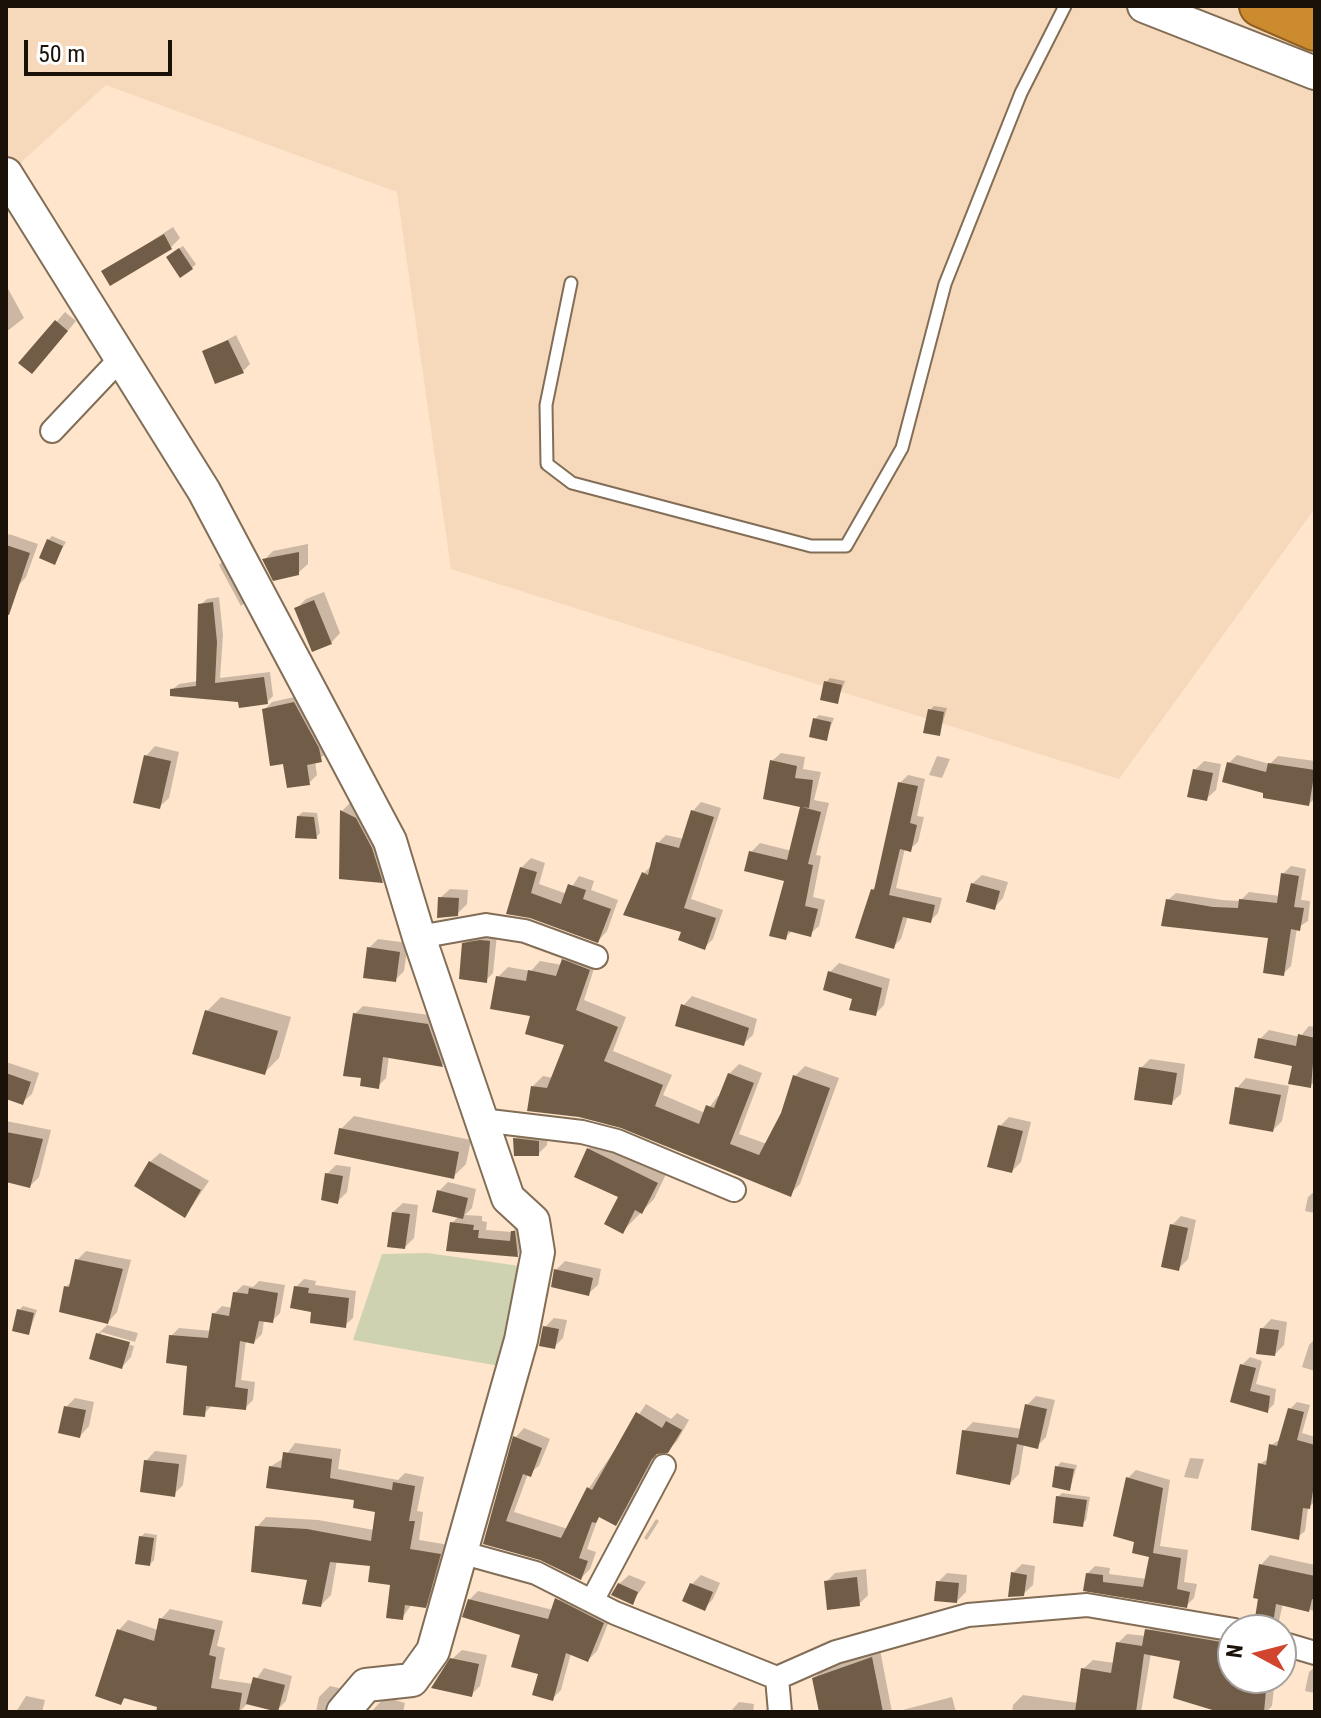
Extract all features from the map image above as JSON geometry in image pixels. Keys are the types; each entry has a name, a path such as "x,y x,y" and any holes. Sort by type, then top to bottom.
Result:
{"highway":[{"path":"1260,6 1315,30"}],"street":[{"path":"1144,6 1315,73"},
{"path":"1242,6 1315,30"},
{"path":"6,174 204,491 390,841 419,937 508,1198 533,1221 538,1252 521,1340 433,1651 412,1680 366,1685 343,1712"},
{"path":"52,431 121,358"},
{"path":"419,937 486,925 525,931 596,957"},
{"path":"481,1120 582,1132 617,1141 734,1190"},
{"path":"592,1601 664,1466"},
{"path":"460,1552 536,1573 592,1601 777,1678 836,1652 968,1615 1087,1605 1217,1627"},
{"path":"777,1678 780,1712"}],"lane":[{"path":"571,283 546,405 547,464 572,483 811,546 846,546 902,448 945,284 1021,93 1065,6"}],"shaded area":[{"path":"6,6 1315,6 1315,508 1119,779 451,569 397,192 106,85 6,176"}],"green space":[{"path":"427,1253 527,1267 505,1367 353,1340 382,1254"}],"building":[{"path":"164,234 172,249 110,286 101,271"},
{"path":"179,248 193,269 180,278 166,257"},
{"path":"55,320 68,331 32,374 18,363"},
{"path":"228,340 244,373 215,384 202,351"},
{"path":"47,539 63,546 55,565 39,558"},
{"path":"6,545 30,553 9,615 6,615"},
{"path":"299,552 299,575 273,581 262,559"},
{"path":"314,600 332,644 312,652 294,608"},
{"path":"213,602 217,642 215,683 264,677 268,704 239,708 238,702 170,696 170,689 196,686 198,604"},
{"path":"824,681 842,685 838,704 820,700"},
{"path":"294,702 319,748 322,762 307,765 310,785 287,788 283,764 270,766 262,709"},
{"path":"928,709 944,712 940,736 923,733"},
{"path":"813,718 831,722 827,741 809,737"},
{"path":"144,755 171,761 160,809 133,803"},
{"path":"770,760 797,766 795,778 813,780 809,808 802,807 821,812 808,864 813,865 805,906 818,909 811,937 788,931 786,940 769,936 784,881 744,871 749,851 787,860 800,807 763,799"},
{"path":"1227,762 1266,772 1268,763 1315,770 1309,806 1263,798 1263,793 1222,782"},
{"path":"1193,769 1213,773 1207,801 1187,797"},
{"path":"898,782 918,786 910,823 917,825 911,852 900,849 889,895 935,905 931,923 903,917 894,949 855,938 871,889 874,890"},
{"path":"340,810 356,818 372,848 383,883 339,879"},
{"path":"691,810 714,817 684,908 716,918 705,950 678,940 681,932 623,915 642,872 648,875 656,842 679,848"},
{"path":"297,816 314,817 317,839 295,838"},
{"path":"520,867 537,872 531,893 561,904 568,884 586,890 583,899 611,909 598,943 530,918 506,914"},
{"path":"1281,873 1299,876 1294,907 1304,908 1300,931 1291,929 1284,976 1263,973 1268,938 1161,926 1166,899 1238,908 1239,899 1277,903"},
{"path":"971,883 1000,891 995,910 966,902"},
{"path":"438,897 459,898 458,916 437,918"},
{"path":"490,941 487,983 459,979 462,943"},
{"path":"367,947 400,952 396,982 363,978"},
{"path":"562,959 590,970 576,1010 618,1027 604,1061 663,1085 655,1106 699,1124 706,1105 714,1108 728,1073 754,1083 730,1144 759,1155 781,1113 793,1075 830,1088 791,1197 621,1128 579,1117 527,1111 531,1086 547,1088 564,1045 525,1034 530,1016 490,1009 496,976 526,981 528,970 556,976"},
{"path":"828,971 882,988 876,1016 849,1010 852,999 823,990"},
{"path":"681,1004 749,1028 744,1046 675,1026"},
{"path":"205,1010 278,1031 265,1075 192,1054"},
{"path":"353,1013 428,1024 443,1067 383,1057 379,1089 360,1086 361,1078 343,1076"},
{"path":"1298,1034 1315,1038 1311,1088 1288,1084 1292,1066 1254,1058 1258,1038 1296,1046"},
{"path":"1139,1067 1177,1073 1172,1105 1134,1100"},
{"path":"6,1073 31,1082 23,1105 6,1099"},
{"path":"1235,1087 1281,1095 1273,1132 1229,1124"},
{"path":"998,1125 1023,1131 1012,1173 987,1167"},
{"path":"339,1128 459,1152 454,1179 334,1154"},
{"path":"6,1132 43,1139 30,1188 6,1182"},
{"path":"513,1138 539,1141 539,1156 514,1156"},
{"path":"587,1148 658,1183 642,1214 635,1210 623,1234 604,1224 618,1197 574,1177"},
{"path":"149,1161 201,1190 185,1218 134,1186"},
{"path":"325,1173 343,1176 338,1204 321,1200"},
{"path":"437,1190 468,1198 463,1219 432,1212"},
{"path":"392,1212 410,1214 405,1249 387,1247"},
{"path":"450,1222 474,1225 473,1230 479,1230 478,1238 510,1241 511,1231 515,1231 518,1257 446,1251"},
{"path":"1170,1224 1188,1228 1179,1271 1161,1267"},
{"path":"75,1259 123,1269 108,1324 59,1312 64,1286 69,1287"},
{"path":"554,1269 593,1278 589,1296 551,1287"},
{"path":"294,1286 309,1288 308,1293 349,1298 346,1328 310,1323 311,1312 290,1308"},
{"path":"249,1288 278,1293 273,1323 259,1321 254,1344 240,1341 235,1387 248,1389 246,1410 206,1406 205,1417 183,1415 187,1366 166,1363 169,1335 208,1338 212,1313 229,1316 233,1292 248,1294"},
{"path":"17,1309 34,1313 29,1335 12,1331"},
{"path":"543,1326 559,1329 555,1349 539,1346"},
{"path":"1260,1328 1279,1330 1275,1356 1256,1354"},
{"path":"96,1333 130,1342 122,1369 89,1359"},
{"path":"1240,1364 1256,1368 1250,1391 1270,1396 1268,1413 1230,1402"},
{"path":"1025,1404 1047,1409 1038,1449 1017,1444 1010,1485 956,1474 962,1430 1018,1438"},
{"path":"64,1406 86,1410 80,1438 58,1433"},
{"path":"1288,1408 1304,1412 1297,1440 1315,1445 1315,1479 1310,1509 1303,1508 1299,1540 1251,1530 1258,1463 1266,1465 1269,1444 1277,1446"},
{"path":"636,1412 662,1428 666,1421 682,1430 668,1453 657,1454 652,1459 616,1526 599,1517 596,1523 592,1522 579,1558 588,1561 581,1580 540,1560 483,1544 513,1436 542,1448 531,1477 523,1474 506,1521 561,1538 587,1487 592,1490"},
{"path":"283,1452 332,1459 330,1478 392,1490 393,1482 415,1486 409,1521 415,1521 410,1549 441,1554 426,1608 405,1605 403,1620 386,1618 390,1585 368,1582 370,1566 330,1562 321,1607 302,1604 307,1580 251,1572 255,1526 307,1529 371,1541 375,1512 353,1508 354,1500 266,1488 269,1466 281,1468"},
{"path":"144,1460 179,1464 175,1497 140,1492"},
{"path":"1055,1466 1074,1469 1070,1491 1052,1487"},
{"path":"1126,1477 1163,1488 1153,1553 1181,1558 1177,1589 1190,1592 1187,1608 1083,1591 1086,1573 1103,1575 1103,1582 1143,1587 1149,1557 1132,1553 1134,1542 1113,1536"},
{"path":"1056,1496 1087,1500 1083,1527 1053,1523"},
{"path":"139,1536 154,1538 150,1566 135,1564"},
{"path":"1259,1564 1315,1576 1315,1600 1312,1599 1309,1612 1276,1604 1274,1614 1256,1614 1258,1599 1253,1598"},
{"path":"1011,1572 1027,1575 1024,1596 1008,1597"},
{"path":"857,1577 860,1606 827,1610 824,1581"},
{"path":"936,1581 959,1583 957,1603 934,1601"},
{"path":"618,1583 638,1592 633,1605 611,1595"},
{"path":"690,1583 713,1592 705,1611 682,1601"},
{"path":"555,1598 604,1623 588,1662 566,1653 553,1701 532,1695 538,1674 511,1667 520,1635 462,1617 468,1599 548,1619"},
{"path":"159,1618 215,1630 209,1655 216,1657 211,1688 242,1693 239,1712 156,1712 157,1707 124,1698 121,1705 95,1696 117,1629 154,1641"},
{"path":"1145,1629 1217,1641 1217,1694 1266,1694 1264,1712 1219,1712 1173,1698 1180,1661 1144,1654 1136,1712 1075,1712 1081,1668 1111,1673 1116,1642 1142,1646"},
{"path":"872,1657 883,1712 819,1712 812,1678"},
{"path":"450,1658 479,1664 472,1697 431,1688"},
{"path":"253,1677 285,1685 278,1712 246,1704"}]}
